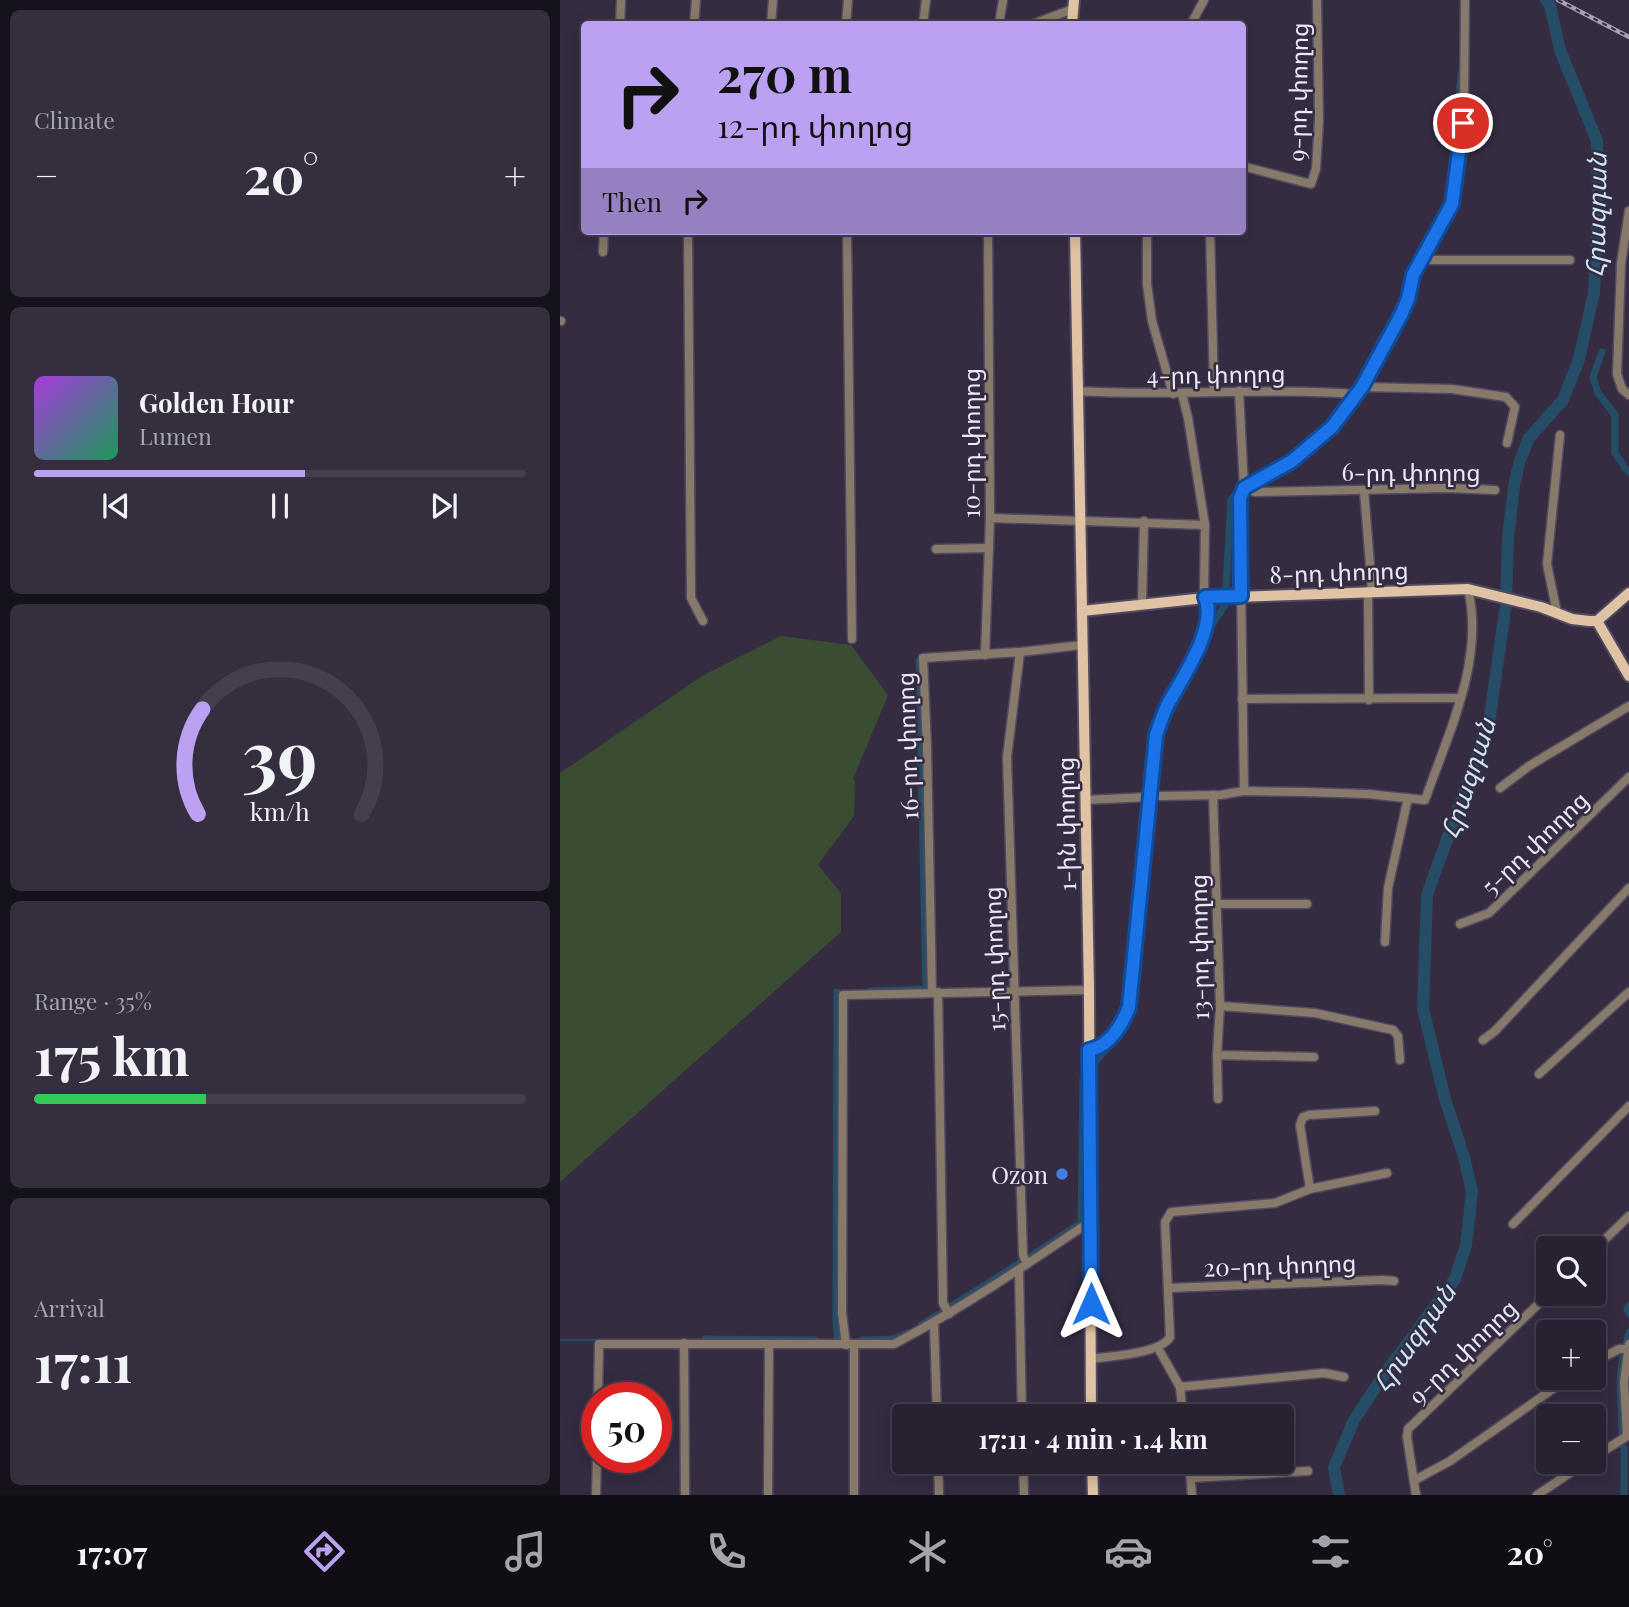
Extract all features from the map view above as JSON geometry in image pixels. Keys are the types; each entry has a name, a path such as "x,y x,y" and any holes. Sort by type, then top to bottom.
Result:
{"main road":[{"name":"1-ին փողոց","path":"1075,235 1089,990 1091,1404"},
{"name":"8-րդ փողոց","path":"1082,611 1205,597 1470,589 1557,613"},
{"path":"1557,613 1572,619 1597,621 1629,593"},
{"path":"1597,621 1629,676"},
{"path":"1092,1474 1093,1495"}],"street":[{"path":"620,21 621,0"},
{"path":"694,21 696,0"},
{"path":"771,21 773,0"},
{"path":"846,21 848,0"},
{"path":"923,21 926,0"},
{"path":"1000,21 1003,0"},
{"path":"1193,21 1204,0"},
{"name":"9-րդ փողոց","path":"1246,167 1311,184 1316,169 1319,120 1317,0"},
{"path":"1244,488 1292,461 1316,442 1332,427 1359,391 1401,315 1408,299 1413,275 1452,204 1462,145 1465,0"},
{"path":"1039,21 1073,5"},
{"path":"1629,211 1621,264 1617,374 1622,389 1629,395"},
{"path":"603,252 604,235"},
{"path":"688,235 691,598 703,621"},
{"path":"847,235 852,639"},
{"name":"10-րդ փողոց","path":"985,655 989,548 988,235"},
{"path":"1089,1050 1106,1042 1116,1032 1129,1007 1156,735 1167,707 1194,659 1209,609 1205,597 1205,525 1188,418 1152,321 1147,284 1147,235"},
{"path":"1210,235 1214,392"},
{"path":"1422,260 1570,260"},
{"name":"4-րդ փողոց","path":"1078,391 1178,394 1452,389 1506,397 1515,407 1507,443"},
{"path":"1239,391 1244,488 1240,498 1244,791"},
{"path":"1557,613 1547,564 1560,435"},
{"name":"6-րդ փողոց","path":"1244,488 1255,492 1447,488 1495,490"},
{"path":"1364,490 1370,591 1369,700"},
{"path":"989,518 1205,525"},
{"path":"1142,604 1144,522"},
{"path":"936,549 989,548"},
{"path":"1160,796 1213,795 1244,791 1368,793 1425,800 1460,698 1473,638 1470,589"},
{"name":"16-րդ փողոց","path":"949,1314 943,1303 923,658 1082,645"},
{"name":"15-րդ փողոց","path":"1020,652 1007,757 1023,1255 1027,1264"},
{"path":"1242,699 1460,698"},
{"path":"1500,788 1529,766 1629,706"},
{"name":"5-րդ փողոց","path":"1460,924 1489,913 1629,777"},
{"name":"13-րդ փողոց","path":"1213,795 1220,1006 1217,1099"},
{"path":"1085,800 1149,797"},
{"path":"1385,942 1388,888 1408,798"},
{"path":"1483,1040 1495,1031 1629,888"},
{"path":"1217,904 1307,904"},
{"path":"855,1495 850,1345 842,1313 843,995 1089,990"},
{"path":"1539,1074 1629,992"},
{"path":"1220,1006 1315,1013 1393,1030 1398,1036 1400,1060"},
{"path":"1217,1055 1314,1057"},
{"path":"1513,1224 1629,1106"},
{"path":"1310,1189 1300,1125 1303,1117 1375,1111"},
{"path":"1091,1359 1158,1348 1170,1337 1167,1216 1171,1212 1275,1203 1310,1189 1387,1173"},
{"path":"1606,1238 1629,1216"},
{"path":"598,1382 599,1344 894,1344 949,1314 1091,1221"},
{"path":"1019,1270 1022,1404"},
{"name":"20-րդ փողոց","path":"1168,1288 1358,1280 1394,1281"},
{"name":"9-րդ փողոց","path":"1415,1480 1408,1429 1536,1306"},
{"path":"934,1323 937,1404"},
{"path":"684,1343 685,1495"},
{"path":"768,1495 769,1344"},
{"path":"1606,1356 1629,1346 1624,1382 1628,1435 1606,1449"},
{"path":"1158,1348 1180,1387 1182,1404"},
{"path":"1180,1387 1324,1373 1344,1377"},
{"path":"1416,1495 1415,1480 1450,1461 1551,1390"},
{"path":"1191,1478 1307,1471"},
{"path":"596,1495 597,1473"},
{"path":"938,1474 939,1495"},
{"path":"1023,1474 1024,1495"},
{"path":"1191,1474 1192,1495"},
{"path":"1537,1495 1568,1474"}],"green space":[{"path":"781,636 851,645 888,695 853,779 854,816 818,865 841,893 841,932 560,1182 560,773 702,676"}],"waterway":[{"name":"Հրազդան","path":"1339,1495 1334,1467 1354,1420 1455,1279 1466,1245 1472,1192 1423,1009 1427,895 1489,723 1506,604 1508,539 1520,460 1529,438 1563,400 1579,359 1594,293 1598,213 1597,141 1560,50 1550,5 1546,0"},
{"path":"1460,125 1462,71"},
{"path":"1450,194 1458,151"},
{"path":"1401,308 1412,270"},
{"path":"1374,357 1392,321"},
{"path":"1602,352 1593,377 1598,393 1615,415 1615,453 1622,463"},
{"path":"1354,389 1369,368"},
{"path":"1624,467 1629,472"},
{"path":"1226,587 1231,499 1242,487"},
{"path":"1200,650 1207,633 1225,605"},
{"path":"870,991 926,989 919,661"},
{"path":"1161,732 1194,664"},
{"path":"1096,1061 1126,1026 1131,1014 1150,833"},
{"path":"837,992 838,1341"},
{"path":"1028,1258 1081,1223 1083,1077"},
{"path":"950,1307 1023,1261"},
{"path":"1629,1306 1629,1314"},
{"path":"921,1325 944,1311"},
{"path":"1626,1345 1629,1332"},
{"path":"862,1340 893,1339 908,1333"},
{"path":"705,1339 815,1340"},
{"path":"560,1340 699,1340"},
{"path":"1622,1433 1620,1379 1623,1353"},
{"path":"1624,1448 1624,1495"}],"railway":[{"path":"1558,0 1629,37"}],"place":[{"name":"Ozon","path":"1062,1174"}],"route":[{"path":"1091,1304 1089,1050 1106,1042 1116,1032 1129,1007 1156,735 1202,638 1209,609 1205,597 1241,596 1240,498 1244,488 1292,461 1316,442 1332,427 1362,387 1401,315 1408,299 1413,275 1452,204 1463,123"}]}
